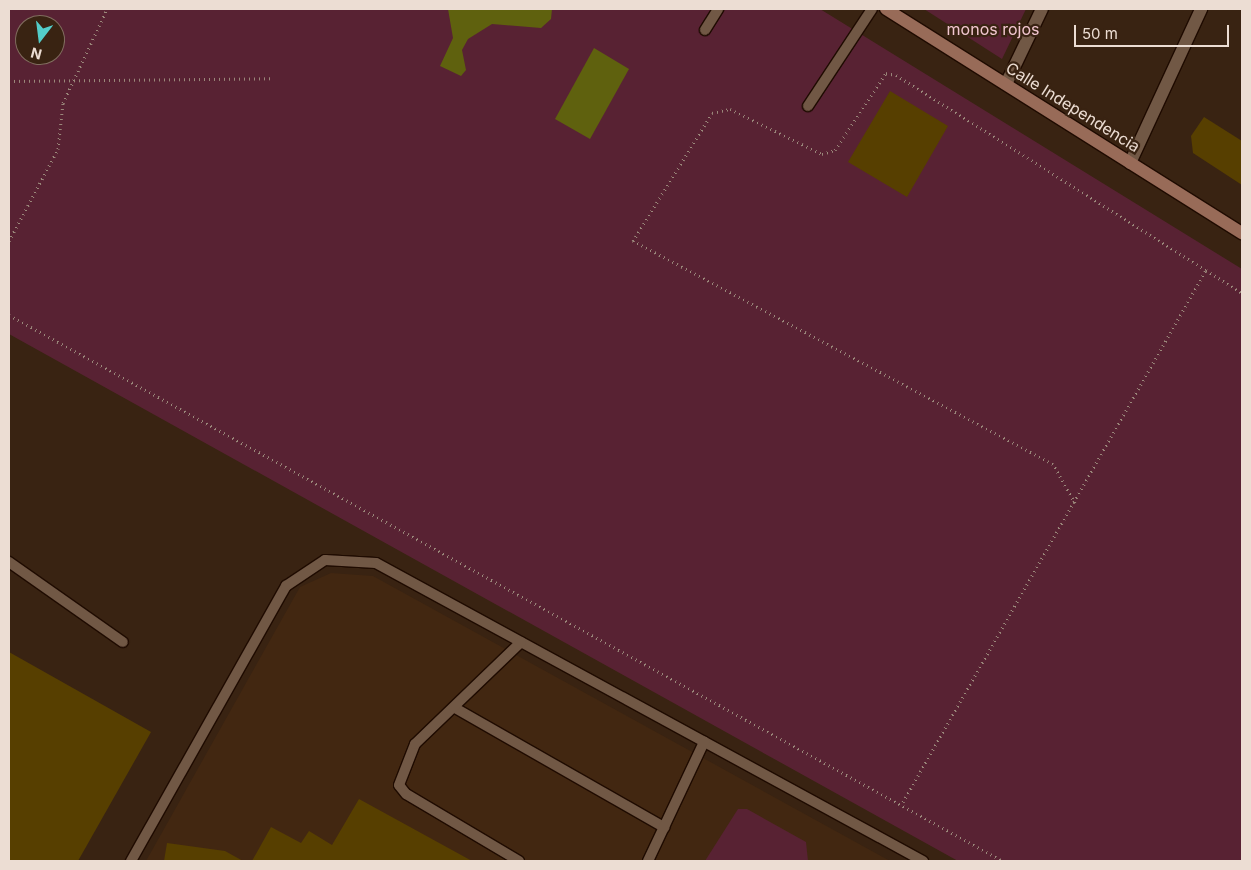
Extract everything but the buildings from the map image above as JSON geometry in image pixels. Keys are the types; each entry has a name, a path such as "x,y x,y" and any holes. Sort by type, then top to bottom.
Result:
{"street":[{"name":"Calle Independencia","path":"886,9 1242,233"},
{"path":"1006,84 1042,9"},
{"path":"1130,163 1201,9"}],"lane":[{"path":"705,30 718,9"},
{"path":"808,106 872,9"},
{"path":"131,861 286,586 325,560 376,563 923,861"},
{"path":"9,562 123,642"},
{"path":"520,861 406,794 398,785 415,744 455,708 521,642"},
{"path":"455,708 664,827"},
{"path":"648,861 704,742"}],"path":[{"path":"9,241 58,149 63,103 107,9"},
{"path":"1075,503 1053,464 632,241 712,113 730,109 822,154 836,150 886,73 896,74 1242,293"},
{"path":"9,81 72,83 274,78"},
{"path":"902,802 1075,503 1206,270"},
{"path":"9,315 902,802 1003,861"}],"shaded area":[{"path":"448,9 552,9 551,19 541,28 492,24 468,39 462,50 466,70 461,76 440,66 453,38"},
{"path":"594,48 629,69 590,139 555,119"},
{"path":"331,573 373,576 890,861 146,861 300,587"}],"green space":[{"path":"9,9 820,9 1242,269 1242,861 958,861 9,334"},
{"name":"monos rojos","path":"924,9 1026,9 1002,59"},
{"path":"738,809 747,809 806,842 808,861 705,861"}]}
